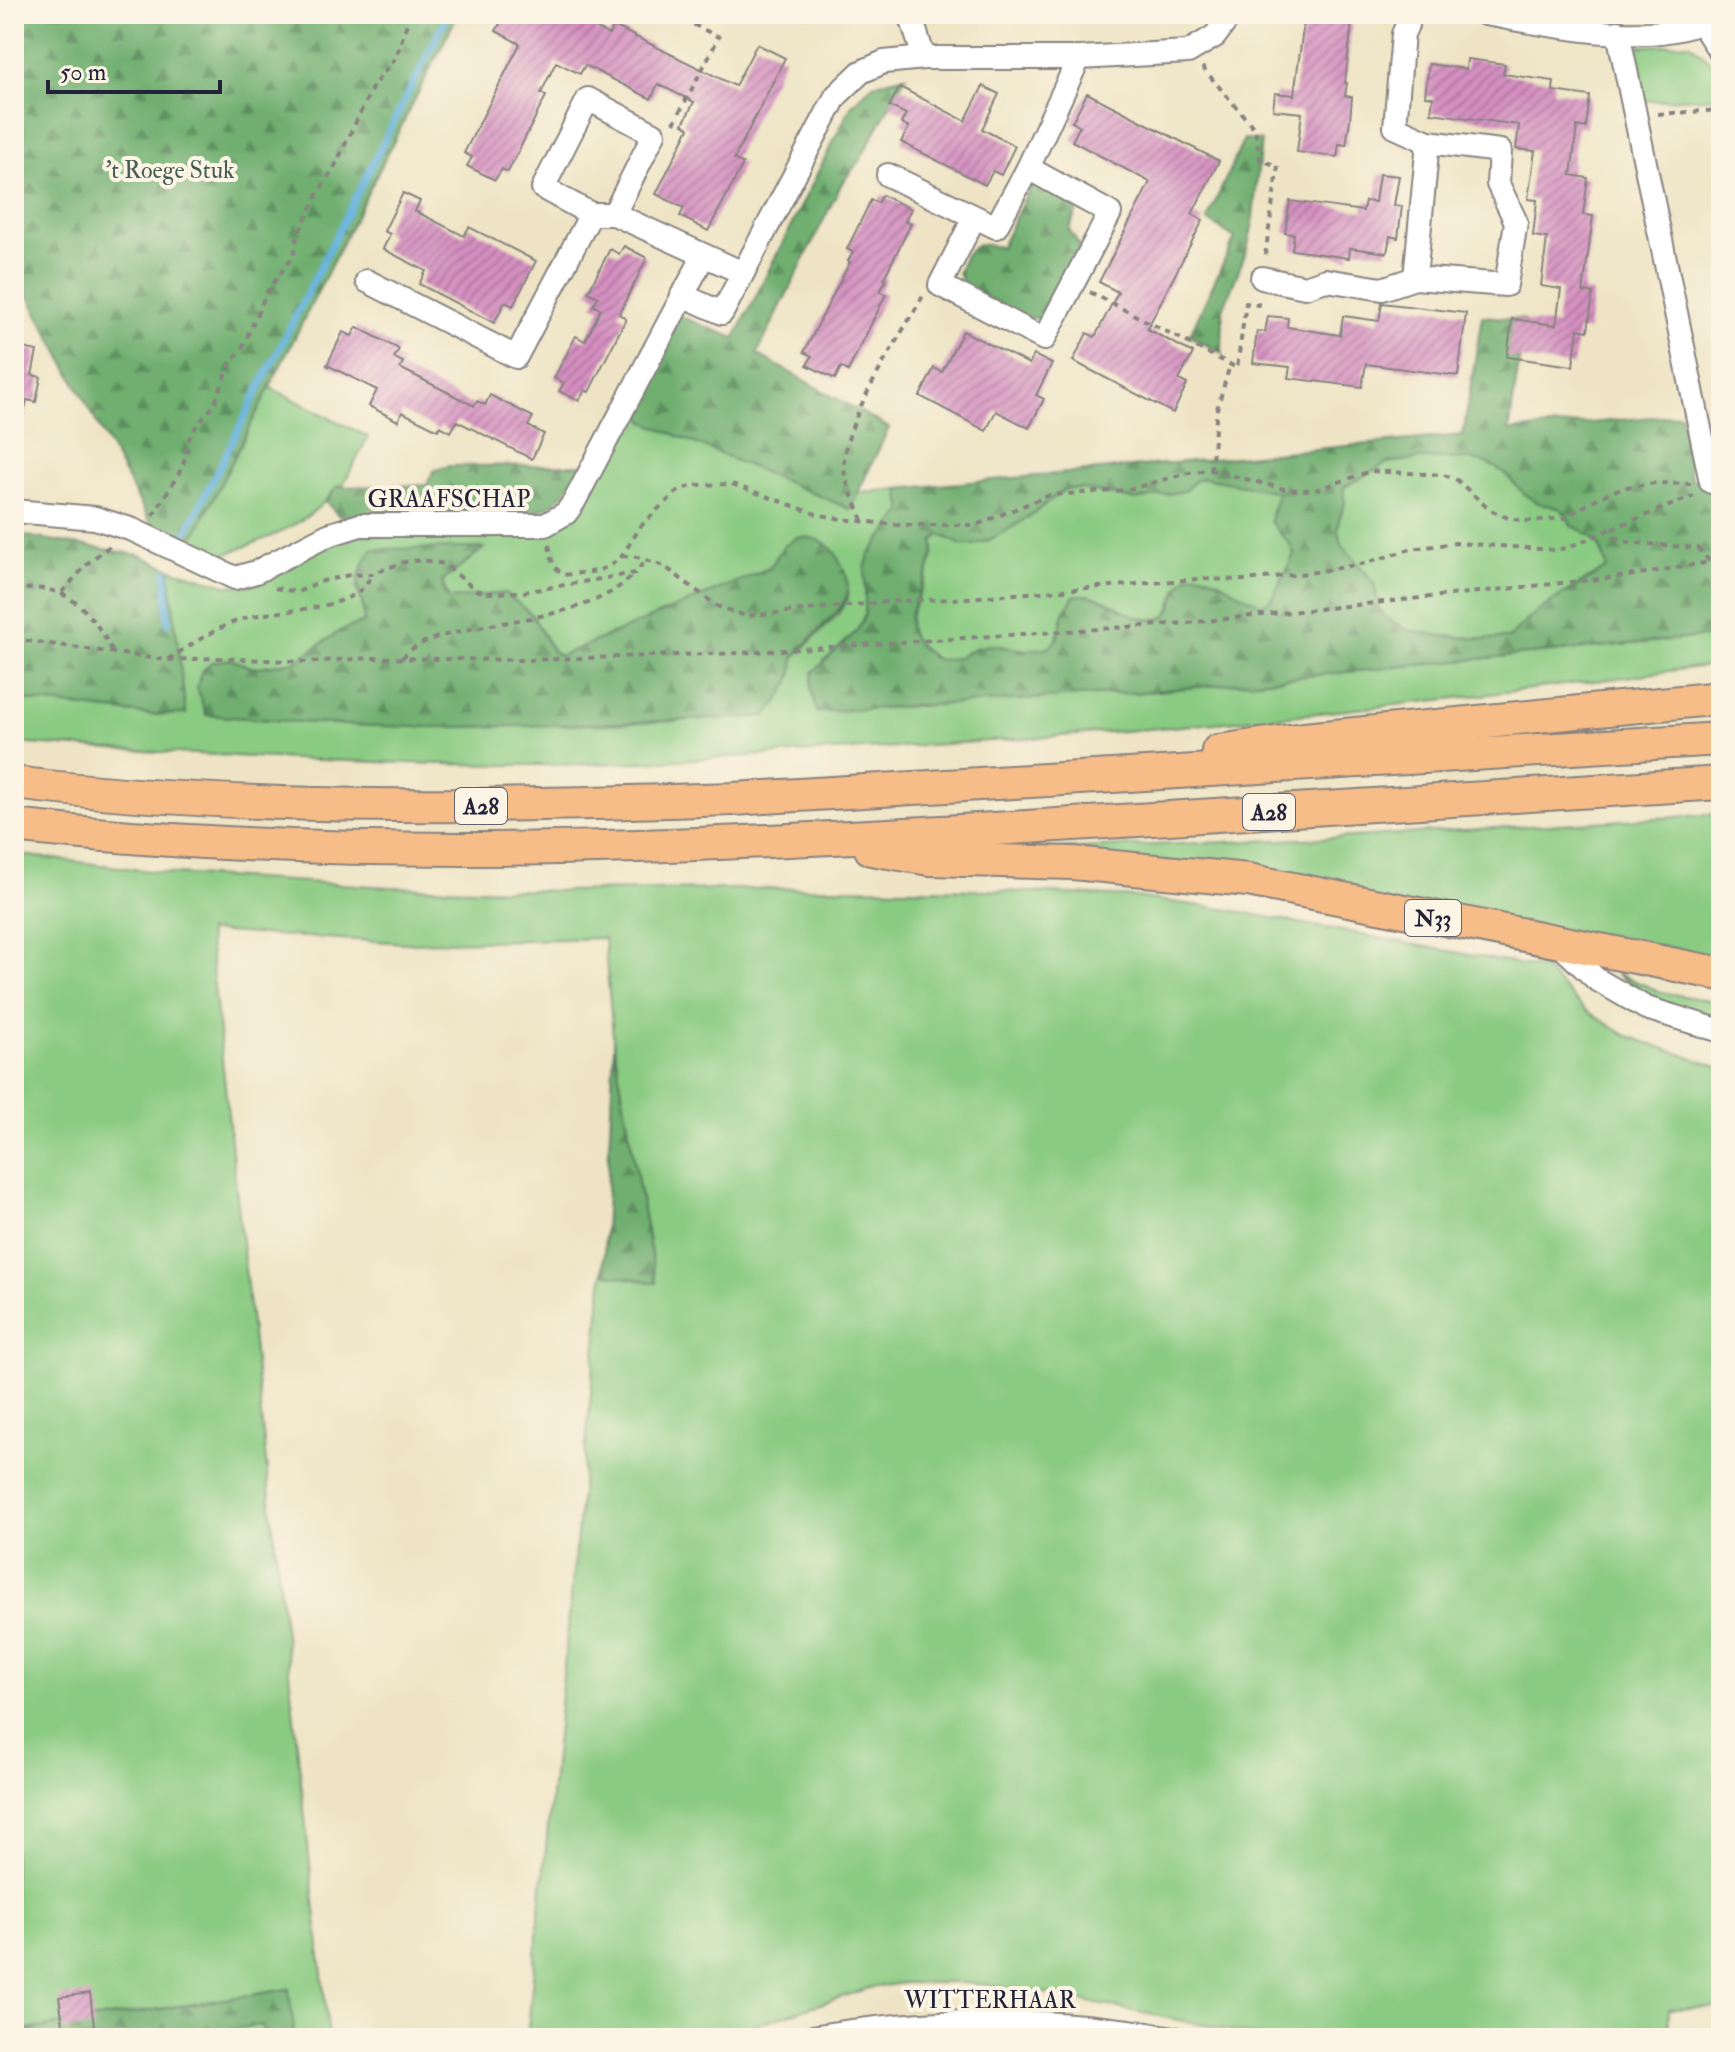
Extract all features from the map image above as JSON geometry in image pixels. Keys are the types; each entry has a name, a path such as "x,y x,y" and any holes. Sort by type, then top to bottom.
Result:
{"highway":[{"path":"949,787 1304,739 1721,698"},
{"name":"A28","path":"14,783 243,801 459,806 733,799 1721,739"},
{"name":"A28","path":"14,826 276,847 651,847 818,840 1721,783"},
{"name":"N33","path":"818,840 930,859 1073,863 1248,880 1721,974"}],"street":[{"path":"910,14 924,58"},
{"path":"682,295 722,313 836,96 861,72 884,62 924,58 1079,58 1188,52 1215,36 1231,14"},
{"path":"1262,278 1305,287 1326,280 1382,289 1415,278 1506,285 1516,222 1498,184 1500,151 1428,142 1395,127 1403,34 1412,14"},
{"path":"1485,14 1591,31 1618,32 1668,32 1708,19 1721,53"},
{"path":"1618,32 1711,482"},
{"path":"888,175 996,227 1028,168 1079,58"},
{"path":"614,214 654,134 588,99 543,188 591,214 614,214 743,273"},
{"path":"1415,278 1428,142"},
{"path":"974,218 940,285 1044,339 1110,213 1028,168"},
{"path":"367,281 516,357 591,214"},
{"name":"GRAAFSCHAP","path":"14,511 95,518 133,530 235,578 256,572 328,535 360,525 545,525 566,513 574,502 703,257"},
{"path":"1558,943 1596,979 1646,1008 1721,1031"},
{"name":"WITTERHAAR","path":"806,2038 852,2030 1007,2021 1106,2027 1174,2038"}],"path":[{"path":"62,592 91,560 153,517 174,484 183,466 188,441 214,405 230,365 242,348 267,292 294,254 297,237 373,86 396,57 410,14"},
{"path":"654,134 672,128 719,37 672,14"},
{"path":"1074,284 1237,368 1246,303 1258,305 1278,166 1260,160 1255,129 1188,52"},
{"path":"1636,116 1721,110"},
{"path":"863,521 844,470 846,443 867,396 928,287 940,285"},
{"path":"1211,470 1217,409 1230,365"},
{"path":"545,525 553,565 563,575 598,571 611,565 622,556 641,526 677,492 693,485 732,484 816,514 863,521 898,525 976,525 1050,495 1126,490 1211,470 1284,489 1302,490 1319,489 1371,471 1444,475 1457,480 1490,510 1508,518 1527,521 1565,518 1599,497 1621,488 1656,483 1684,485 1711,482 1711,487 1703,493 1555,550 1456,543 1411,549 1337,568 1284,576 1245,580 1198,579 894,601 746,616 717,606 675,573 655,562 622,556"},
{"path":"1614,528 1619,541 1698,548 1710,562"},
{"path":"272,588 298,592 319,582 349,575 372,574 404,562 433,561 449,567 476,590 501,593 560,587 635,573"},
{"path":"401,658 427,640 481,625 556,612 596,600 626,582 645,561"},
{"path":"14,639 166,660 526,660 740,653 1187,623 1627,576 1721,561"},
{"path":"166,660 216,631 247,618 342,600 363,590 372,574"},
{"path":"14,591 40,587 62,592 93,618 113,652"}],"green space":[{"name":"'t Roege Stuk","path":"14,14 458,14 190,545 154,529 14,269"},
{"path":"1689,43 1717,71 1721,97 1645,101 1632,47"},
{"path":"906,76 860,160 842,183 757,354 889,428 850,509 645,422 634,406 679,316 735,338 851,106 873,84"},
{"path":"1244,139 1261,141 1247,250 1223,309 1222,353 1189,336 1235,238 1207,220"},
{"path":"1033,181 1079,206 1069,229 1080,247 1049,311 1040,319 1019,315 964,285 958,273 965,255 978,244 1001,247"},
{"path":"1482,316 1525,320 1509,431 1681,414 1691,479 1721,480 1721,635 1145,692 817,712 811,688 813,672 857,631 865,614 865,569 869,555 903,511 899,489 1463,435","holes":["1460,458 1492,465 1533,500 1564,512 1571,526 1595,541 1607,568 1543,608 1510,638 1442,636 1411,631 1388,620 1379,609 1374,583 1343,546 1338,531 1345,503 1343,487 1387,463","1205,478 1278,492 1270,521 1294,554 1272,599 1263,604 1216,579 1198,574 1185,580 1168,614 1155,620 1134,616 1095,597 1074,596 1064,613 1057,639 1050,647 1027,650 990,645 975,648 957,658 938,660 922,649 913,637 909,626 911,614 932,559 933,541 940,535 962,545 987,541 1016,525 1065,489 1082,489 1136,500 1184,491 1196,480"]},
{"path":"269,387 368,437 343,485 336,487 313,512 282,531 216,557 190,545"},
{"path":"634,406 849,509 858,493 899,489 903,511 869,555 865,614 857,631 843,647 824,660 817,712 1145,692 1721,635 1721,664 1394,705 1176,727 633,762 504,765 382,762 14,743 14,699 153,715 171,569 226,585 247,586 262,582 327,545 352,535 541,531","holes":["783,547 847,577 848,599 838,614 794,658 789,682 766,716 615,724 428,727 206,715 230,659 254,668 296,661 340,631 365,622 356,587 483,549 442,582 449,599 505,593 532,615 553,651 560,656 770,568"]},
{"path":"1460,458 1492,465 1533,500 1564,512 1571,526 1586,532 1596,541 1607,568 1543,608 1510,638 1442,636 1410,631 1388,620 1379,609 1374,583 1343,546 1338,531 1345,503 1343,488 1387,463"},
{"path":"583,465 558,499 536,511 389,513 340,517 326,502 336,487 427,485 433,471 449,466"},
{"path":"1205,478 1278,491 1271,512 1279,533 1291,542 1294,554 1272,599 1263,605 1252,602 1219,581 1178,588 1167,617 1153,620 1130,614 1099,598 1074,596 1064,613 1057,639 1050,647 1027,650 990,645 975,648 957,658 938,660 914,640 909,621 928,573 933,541 939,535 1027,519 1065,489 1184,491 1196,480"},
{"path":"14,534 140,555 171,569 186,714 153,715 14,699"},
{"path":"798,537 817,540 831,549 845,572 848,591 841,606 794,658 789,682 766,716 515,726 346,725 206,715 197,688 201,672 212,662 230,659 254,668 296,661 340,631 364,622 358,580 372,549 484,548 442,581 444,593 449,599 505,593 532,615 552,651 560,656 770,568 783,547"},
{"path":"1721,814 1721,957 1463,913 1030,850 1352,837"},
{"path":"14,854 174,874 389,887 560,891 985,890 1135,897 1230,910 1544,969 1584,1009 1625,1035 1721,1068 1721,2007 1669,2009 1668,2038 1268,2038 1033,1991 969,1983 904,1983 869,1988 715,2038 527,2038 603,1273 656,1283 614,1046 604,938 407,943 208,931 329,2038 295,2038 288,1989 26,2030 20,2001 14,2001"},
{"path":"1616,973 1661,992 1721,1003 1721,1021 1643,995"},
{"path":"614,1046 656,1283 603,1273"},
{"path":"289,1989 295,2038 265,2038 262,2025 170,2038 14,2038 14,2001 20,2001 26,2030"},
{"path":"972,2020 1058,2038 839,2038"},
{"path":"263,2024 265,2038 170,2038"}],"building":[{"path":"505,14 569,14 609,35 614,26 735,86 757,44 785,58 734,159 743,164 708,231 680,216 684,208 656,194 689,128 683,124 694,102 658,84 651,99 585,65 580,74 556,62 541,93 546,96 508,172 502,169 495,180 467,166 472,157 464,153 520,44 496,31"},
{"path":"1305,14 1346,14 1345,21 1352,22 1345,83 1345,96 1352,97 1350,120 1346,145 1339,144 1337,157 1297,152 1302,113 1273,110 1275,93 1294,95"},
{"path":"1467,59 1505,64 1503,74 1554,81 1553,91 1590,96 1586,128 1577,126 1571,175 1588,178 1583,215 1593,216 1583,292 1593,293 1588,331 1578,329 1573,366 1507,357 1512,319 1556,325 1561,289 1541,286 1547,238 1533,236 1537,200 1528,199 1535,151 1516,149 1519,125 1431,113 1433,97 1425,96 1429,64 1466,69"},
{"path":"983,86 999,94 982,129 1015,146 1001,175 993,171 985,185 901,142 909,127 901,123 906,114 889,106 900,87 965,121"},
{"path":"1087,93 1219,161 1192,214 1203,220 1147,329 1193,353 1179,380 1187,384 1173,413 1073,361 1087,333 1095,337 1118,292 1099,282 1150,182 1072,141 1080,126 1072,122"},
{"path":"1379,174 1399,176 1394,205 1402,206 1398,238 1390,236 1387,253 1350,248 1349,258 1292,250 1294,234 1285,233 1290,201 1363,211 1365,201 1375,202"},
{"path":"403,193 420,201 415,211 464,236 469,227 536,261 513,306 505,302 494,323 419,284 426,271 383,249 390,234 384,231"},
{"path":"882,195 911,209 905,221 911,224 884,278 886,280 880,292 886,294 848,371 841,367 835,379 807,365 812,356 804,352 850,262 853,252 847,249 871,200 878,203"},
{"path":"624,246 647,258 619,314 626,319 589,392 585,390 579,401 559,391 564,383 554,378 576,336 585,341 601,309 593,305 598,297 588,292 610,249 619,254"},
{"path":"1382,303 1466,313 1458,376 1366,364 1362,387 1288,378 1290,367 1253,363 1257,331 1265,332 1268,316 1288,318 1287,327 1340,335 1343,316 1379,321"},
{"path":"357,327 399,349 394,358 403,362 400,368 474,406 477,401 485,405 490,395 533,417 528,426 544,434 532,459 457,421 451,432 440,426 438,430 402,412 398,421 369,406 377,390 327,365 343,332 352,336"},
{"path":"963,331 1029,364 1034,355 1052,364 1036,395 1044,399 1029,428 996,411 986,431 920,396 934,368 942,372"},
{"path":"14,346 37,351 32,375 41,377 36,402 27,400 22,421 14,420"},
{"path":"90,1993 94,2027 64,2030 59,1997"}],"waterway":[{"path":"183,539 448,14"},
{"path":"166,572 168,623"}]}
